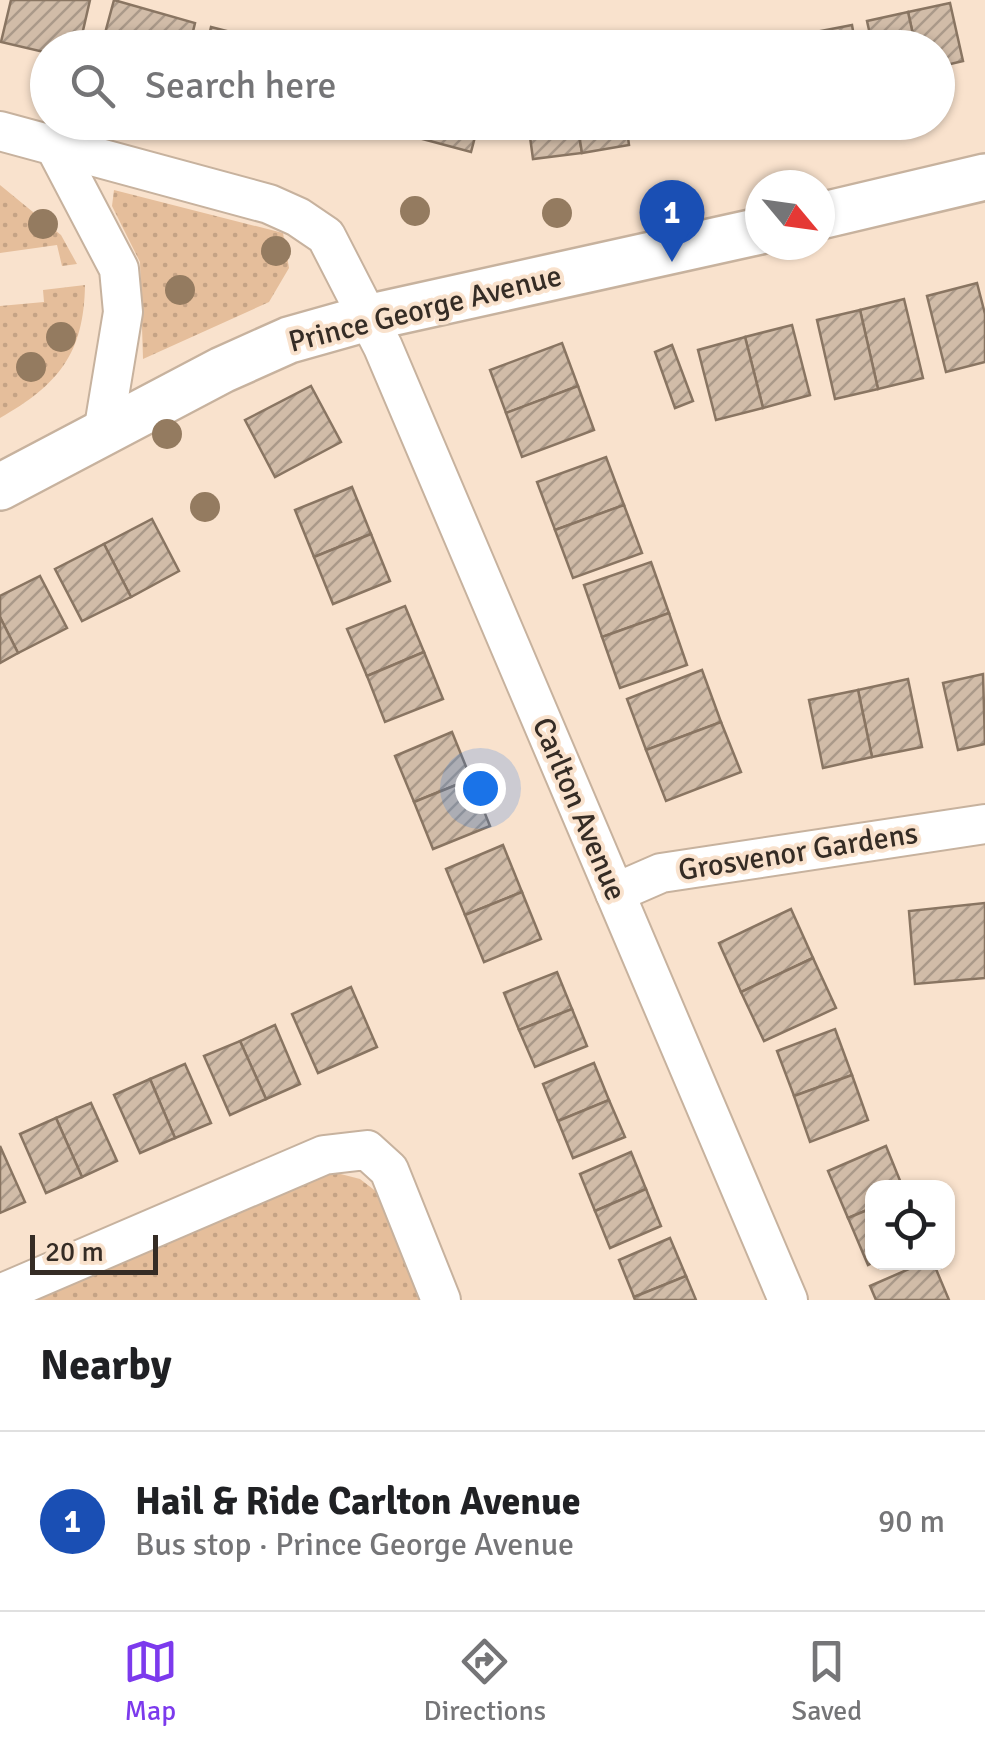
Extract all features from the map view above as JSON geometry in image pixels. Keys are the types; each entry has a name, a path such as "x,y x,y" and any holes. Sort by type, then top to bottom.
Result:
{"street":[{"name":"Carlton Avenue","path":"0,131 30,139"},
{"name":"Carlton Avenue","path":"35,140 269,204 326,236 367,318 788,1300"},
{"path":"54,145 119,269 123,312 103,433"},
{"path":"835,212 985,177"},
{"name":"Prince George Avenue","path":"0,488 258,352 367,318 745,234"},
{"name":"Grosvenor Gardens","path":"615,893 661,873 985,824"},
{"path":"0,1294 324,1155 367,1150 389,1170 441,1300"}],"shaded area":[{"path":"0,185 61,235 77,264 62,266 57,245 0,253"},
{"path":"114,190 283,233 289,268 269,302 143,359 140,262 112,206"},
{"path":"85,285 79,330 64,365 38,393 0,418 0,306 44,302 43,290"},
{"path":"329,1171 360,1179 382,1196 424,1300 32,1300"}],"building":[{"path":"11,0 90,0 83,30 30,30 30,49 1,42"},
{"path":"114,0 195,23 193,30 106,30"},
{"path":"950,3 963,61 955,63 955,30 912,30 908,12"},
{"path":"908,12 912,30 869,30 867,21"},
{"path":"852,25 853,30 826,30"},
{"path":"426,140 474,140 471,152"},
{"path":"530,140 580,140 582,153 533,159"},
{"path":"580,140 628,140 629,145 582,153"},
{"path":"977,283 985,314 985,362 946,372 927,296"},
{"path":"904,299 923,378 878,389 860,310"},
{"path":"860,310 878,389 835,399 817,320"},
{"path":"792,325 810,395 763,408 745,337"},
{"path":"745,337 763,408 716,420 698,350"},
{"path":"562,343 578,386 506,413 490,370"},
{"path":"672,345 693,401 675,408 655,352"},
{"path":"311,386 341,442 275,477 245,420"},
{"path":"578,386 594,430 522,457 506,413"},
{"path":"606,457 624,505 555,530 537,482"},
{"path":"352,487 371,534 314,557 295,510"},
{"path":"624,505 642,553 573,578 555,530"},
{"path":"152,519 179,571 131,597 104,544"},
{"path":"371,534 390,581 333,604 314,557"},
{"path":"104,544 131,597 82,621 55,569"},
{"path":"651,562 669,613 602,637 584,585"},
{"path":"40,576 67,628 18,653 0,617 0,596"},
{"path":"405,606 424,652 367,676 347,629"},
{"path":"669,613 687,665 620,688 602,637"},
{"path":"0,617 18,653 0,663"},
{"path":"424,652 443,699 385,722 367,676"},
{"path":"702,670 721,722 646,750 627,699"},
{"path":"983,674 985,744 958,750 943,683"},
{"path":"908,679 922,747 872,757 858,690"},
{"path":"858,690 872,757 823,768 809,700"},
{"path":"721,722 741,772 666,801 646,750"},
{"path":"452,732 471,779 414,802 395,756"},
{"path":"471,779 490,826 433,849 414,802"},
{"path":"503,845 522,892 465,915 446,869"},
{"path":"522,892 541,939 484,962 465,915"},
{"path":"985,903 985,978 915,984 909,911"},
{"path":"791,909 813,958 741,992 719,943"},
{"path":"813,958 836,1008 764,1041 741,992"},
{"path":"557,972 572,1009 519,1030 504,993"},
{"path":"351,987 377,1047 318,1073 292,1014"},
{"path":"572,1009 587,1046 535,1067 519,1030"},
{"path":"275,1025 300,1084 266,1099 240,1041"},
{"path":"835,1029 852,1075 794,1096 777,1051"},
{"path":"240,1041 266,1099 230,1115 204,1056"},
{"path":"594,1063 609,1100 558,1121 543,1084"},
{"path":"185,1064 211,1123 175,1138 150,1079"},
{"path":"852,1075 868,1120 810,1142 794,1096"},
{"path":"150,1079 175,1138 140,1153 114,1095"},
{"path":"609,1100 625,1137 573,1158 558,1121"},
{"path":"91,1103 117,1161 82,1177 56,1118"},
{"path":"56,1118 82,1177 46,1193 20,1134"},
{"path":"0,1146 25,1202 0,1213"},
{"path":"886,1146 900,1180 865,1180 865,1211 848,1218 828,1171"},
{"path":"631,1152 646,1189 595,1211 580,1174"},
{"path":"646,1189 661,1226 610,1248 595,1211"},
{"path":"865,1211 865,1258 848,1218"},
{"path":"670,1238 686,1276 634,1297 619,1260"},
{"path":"907,1270 936,1270 949,1300 876,1300 870,1286"},
{"path":"686,1276 696,1300 635,1300 634,1297"}],"place":[{"name":"Hail & Ride Carlton Avenue","path":"672,262"}]}
